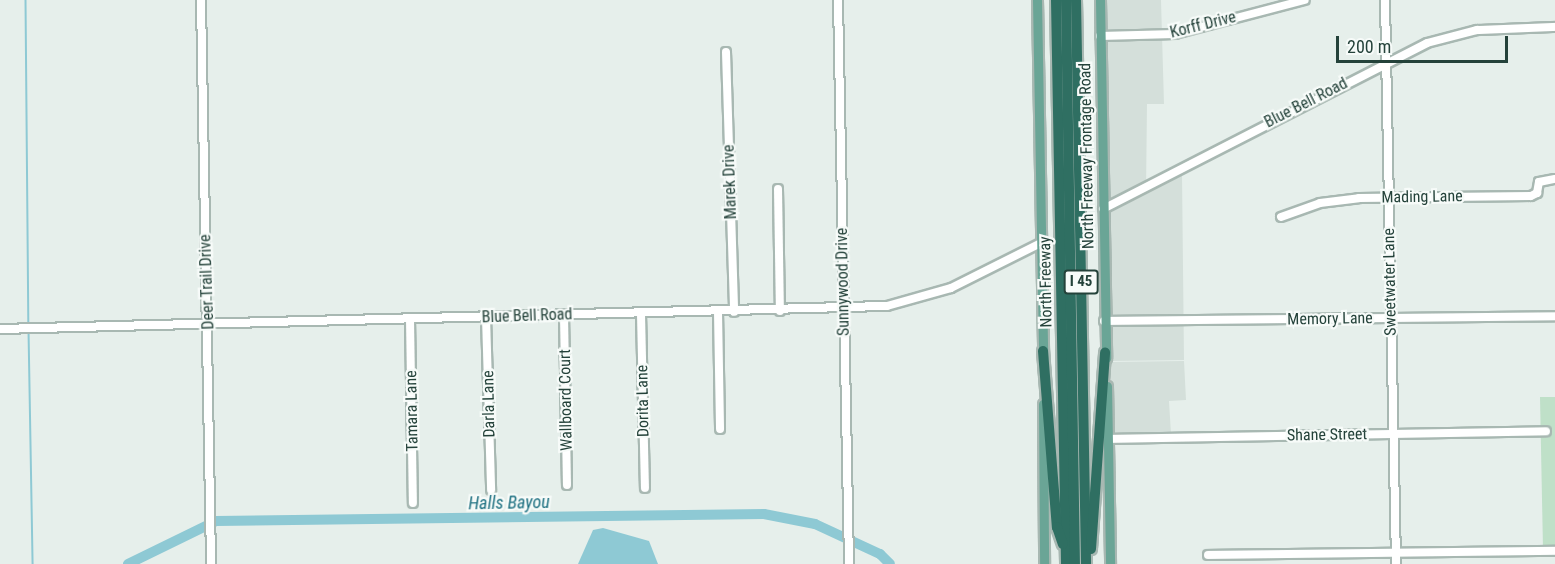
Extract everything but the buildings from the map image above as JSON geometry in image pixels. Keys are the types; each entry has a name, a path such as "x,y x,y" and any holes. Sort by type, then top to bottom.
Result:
{"highway":[{"name":"North Freeway","path":"1056,0 1066,558"},
{"name":"North Freeway","path":"1066,0 1075,564"},
{"name":"I 45","path":"1076,0 1087,564"},
{"path":"1043,351 1057,527 1066,558"},
{"path":"1087,564 1106,352"}],"main road":[{"path":"1037,0 1044,564"},
{"name":"North Freeway Frontage Road","path":"1100,0 1110,564"}],"street":[{"name":"Deer Trail Drive","path":"201,0 211,564"},
{"name":"Sunnywood Drive","path":"838,0 849,564"},
{"name":"Korff Drive","path":"1100,36 1175,34 1305,0"},
{"name":"Sweetwater Lane","path":"1385,0 1396,564"},
{"name":"Blue Bell Road","path":"1103,209 1386,62 1466,32 1555,27"},
{"name":"Marek Drive","path":"726,52 734,312"},
{"name":"Mading Lane","path":"1281,217 1320,203 1389,197 1531,196 1538,194 1539,182 1555,178"},
{"path":"777,189 780,311"},
{"name":"Blue Bell Road","path":"0,329 780,311 887,306 951,288 1041,243"},
{"path":"718,312 720,429"},
{"name":"Dorita Lane","path":"641,314 645,488"},
{"name":"Wallboard Court","path":"564,315 567,485"},
{"name":"Memory Lane","path":"1104,321 1555,316"},
{"name":"Darla Lane","path":"486,317 491,490"},
{"name":"Tamara Lane","path":"410,319 413,503"},
{"name":"Shane Street","path":"1108,439 1546,432"},
{"path":"1208,555 1555,551"}],"shaded area":[{"path":"1104,0 1161,0 1164,104 1147,104 1146,192 1182,174 1184,360 1110,361"},
{"path":"1184,361 1186,400 1169,401 1171,434 1112,435 1110,362"}],"green space":[{"path":"1540,397 1555,397 1555,548 1543,549"}],"water":[{"path":"603,528 649,541 658,564 578,564 593,530"}],"waterway":[{"path":"26,0 29,325"},
{"path":"29,330 33,564"},
{"name":"Halls Bayou","path":"128,564 216,521 764,514 815,524 880,554 890,564"}]}
